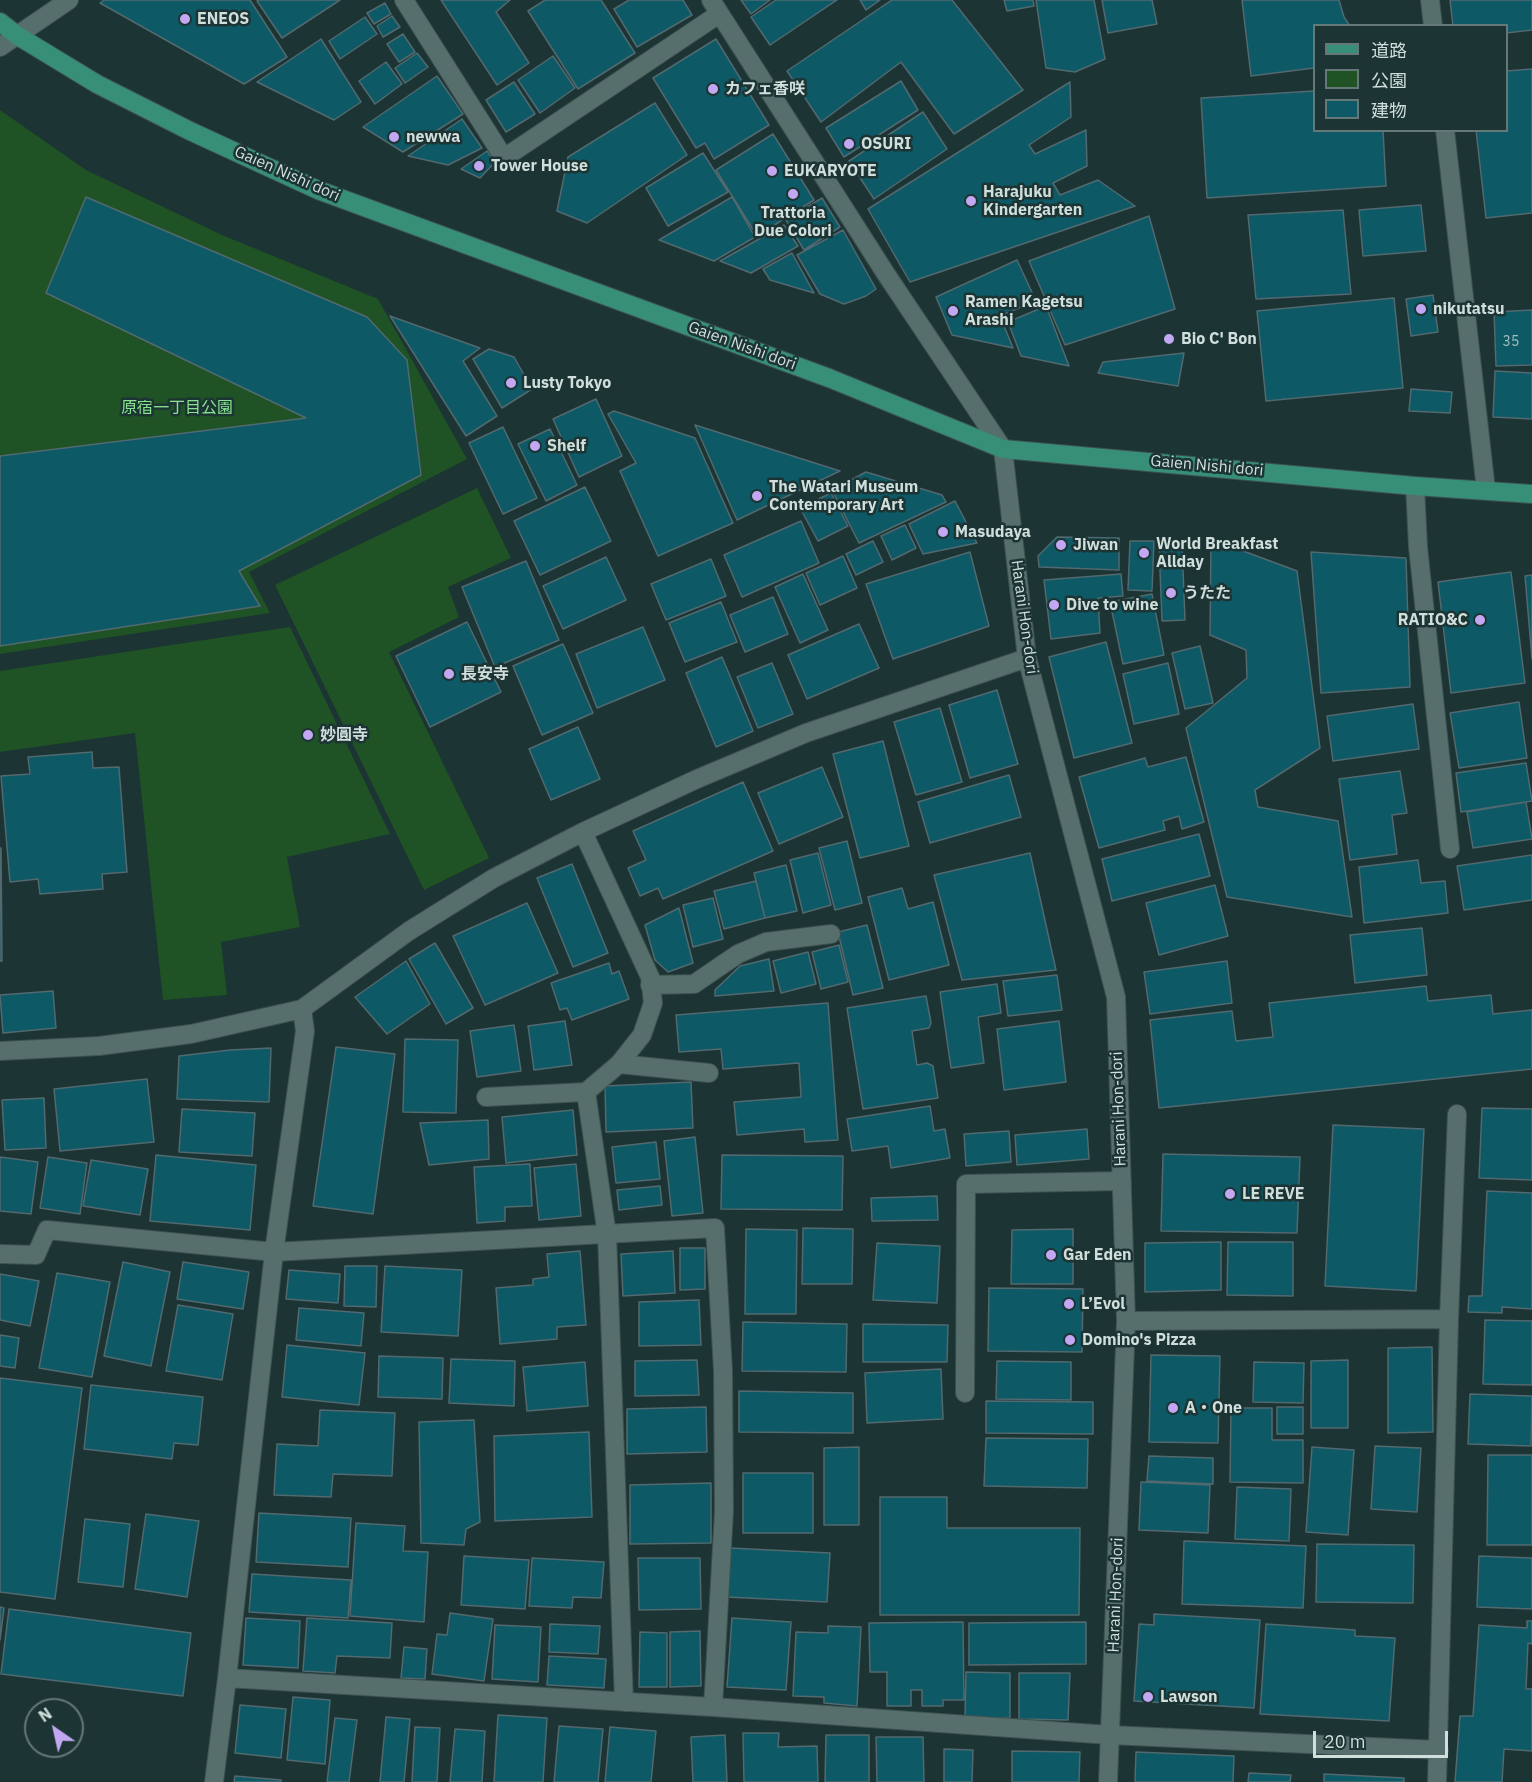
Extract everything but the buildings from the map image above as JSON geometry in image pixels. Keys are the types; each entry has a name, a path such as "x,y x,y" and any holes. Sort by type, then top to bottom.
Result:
{"main road":[{"name":"Gaien Nishi dori","path":"0,22 18,36 97,84 190,131 318,190 818,374 1003,448 1415,486 1532,494"}],"street":[{"path":"0,47 69,0"},
{"path":"404,0 504,158 715,7 886,273 1003,448"},
{"path":"1430,0 1433,24"},
{"path":"1445,132 1486,490"},
{"name":"Harani Hon-dori","path":"1003,448 1027,658 1116,997 1126,1321 1108,1782"},
{"path":"1415,486 1418,547 1450,849"},
{"path":"0,1051 99,1046 179,1035 302,1009 409,931 494,878 583,832 697,779 806,733 1027,658"},
{"path":"486,1097 586,1092 619,1064 642,1035 653,1003 650,977 583,832"},
{"path":"650,985 694,984 738,954 766,942 831,934"},
{"path":"214,1782 274,1252 305,1031 302,1009"},
{"path":"619,1064 709,1073"},
{"path":"586,1092 607,1235 624,1702"},
{"path":"1437,1782 1449,1319 1457,1114"},
{"path":"965,1393 966,1184 1122,1181"},
{"path":"0,1254 36,1255 47,1230 274,1252 715,1228 723,1371 724,1511 713,1707"},
{"path":"1126,1321 1449,1319"},
{"path":"227,1678 713,1707 1110,1735 1439,1750"}],"green space":[{"name":"原宿一丁目公園","path":"0,110 86,170 222,235 378,299 467,459 249,572 270,613 0,654"},
{"path":"477,488 511,558 448,587 459,617 389,652 489,858 424,890 275,585"},
{"path":"290,627 390,834 287,857 300,927 221,942 227,995 163,1000 135,733 0,752 0,671"}],"place":[{"name":"ENEOS","path":"185,19"},
{"name":"カフェ香咲","path":"713,89"},
{"name":"newwa","path":"394,137"},
{"name":"OSURI","path":"849,144"},
{"name":"Tower House","path":"479,166"},
{"name":"EUKARYOTE","path":"772,171"},
{"name":"Trattoria Due Colori","path":"793,194"},
{"name":"Harajuku Kindergarten","path":"971,201"},
{"name":"nikutatsu","path":"1421,309"},
{"name":"Ramen Kagetsu Arashi","path":"953,311"},
{"name":"Bio C' Bon","path":"1169,339"},
{"name":"Lusty Tokyo","path":"511,383"},
{"name":"Shelf","path":"535,446"},
{"name":"The Watari Museum Contemporary Art","path":"757,496"},
{"name":"Masudaya","path":"943,532"},
{"name":"Jiwan","path":"1061,545"},
{"name":"World Breakfast Allday","path":"1144,553"},
{"name":"うたた","path":"1171,593"},
{"name":"Dive to wine","path":"1054,605"},
{"name":"RATIO&C","path":"1480,620"},
{"name":"長安寺","path":"449,674"},
{"name":"妙圓寺","path":"308,735"},
{"name":"LE REVE","path":"1230,1194"},
{"name":"Gar Eden","path":"1051,1255"},
{"name":"L’Evol","path":"1069,1304"},
{"name":"Domino's Pizza","path":"1070,1340"},
{"name":"A・One","path":"1173,1408"},
{"name":"Lawson","path":"1148,1697"}]}
